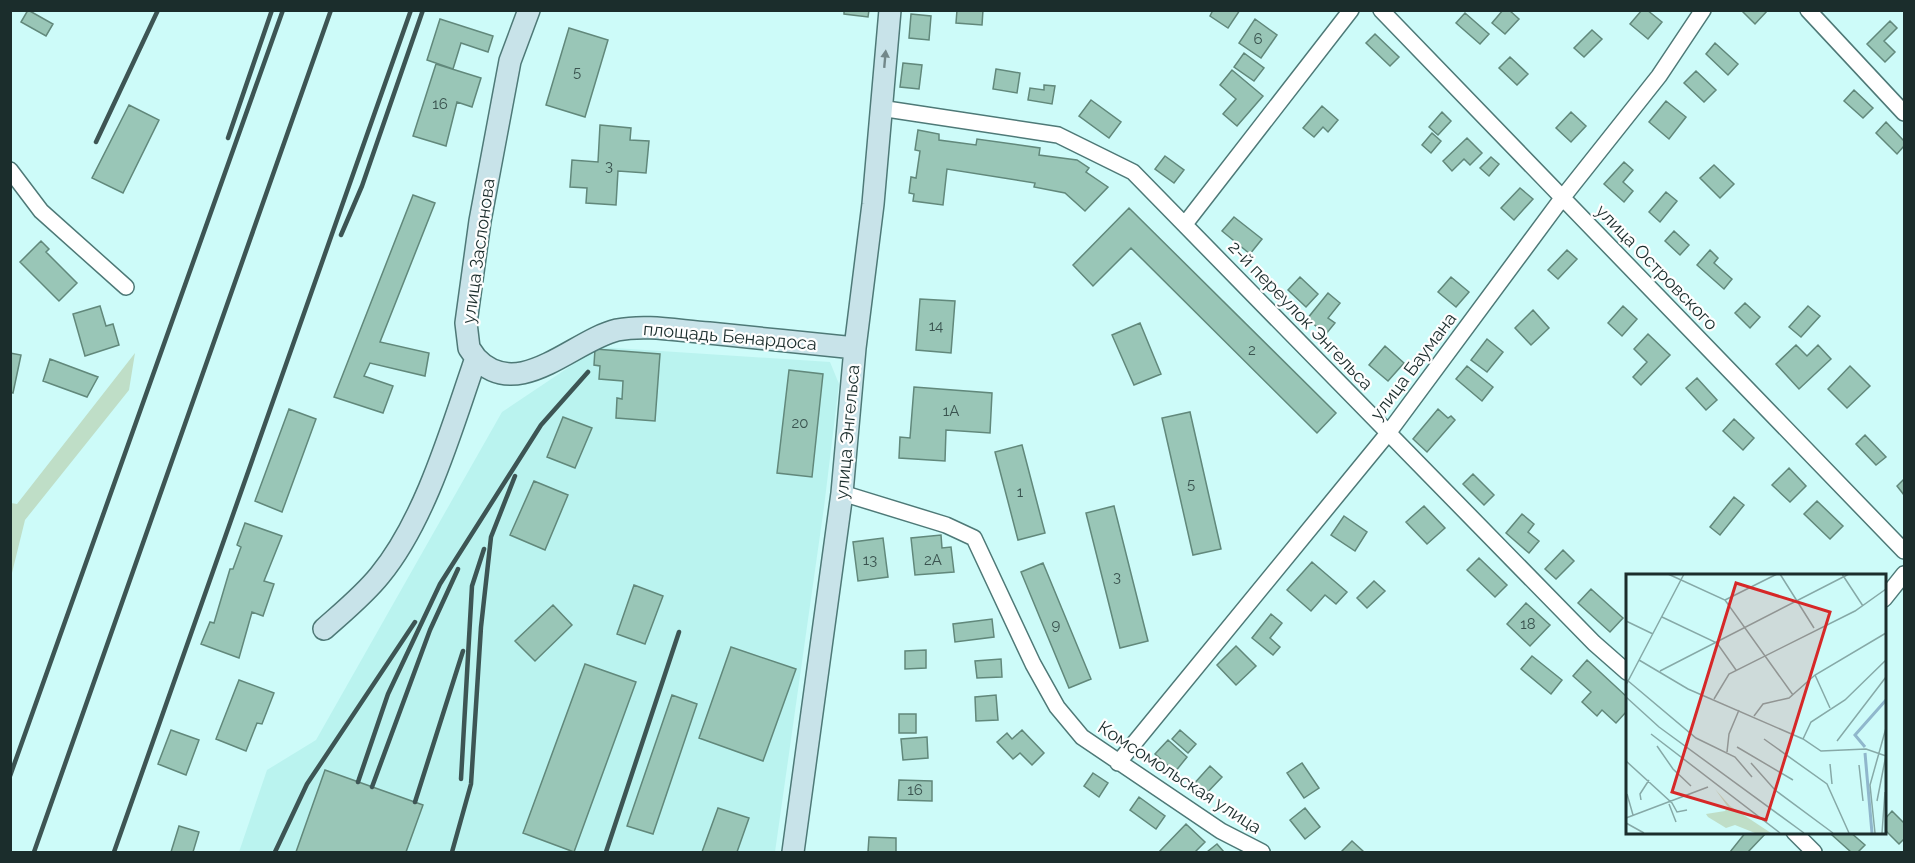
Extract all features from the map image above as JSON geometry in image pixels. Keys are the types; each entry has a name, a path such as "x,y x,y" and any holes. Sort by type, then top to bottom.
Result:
{"street":[{"name":"улица Заслонова","path":"476,358 469,348 466,323 480,221 510,61 529,10"},
{"name":"улица Энгельса","path":"793,852 842,493 855,348 873,204 890,10"},
{"path":"1185,224 1351,10"},
{"name":"улица Островского","path":"1381,10 1905,551"},
{"name":"улица Баумана","path":"1118,763 1389,432 1563,197 1659,76 1703,10"},
{"path":"1808,10 1905,113"},
{"name":"2-й переулок Энгельса","path":"880,108 1058,135 1133,172 1594,643 1626,671"},
{"path":"10,170 41,211 126,287"},
{"name":"площадь Бенардоса","path":"476,358 492,371 516,374 560,360 592,338 632,327 855,348"},
{"path":"324,629 379,577 400,545 449,437 476,358"},
{"name":"Комсомольская улица","path":"842,493 946,525 974,538 1033,664 1057,707 1082,737 1221,831 1262,852"},
{"path":"1885,598 1905,574"},
{"path":"1796,833 1814,852"}],"shaded area":[{"path":"599,347 830,362 839,384 824,507 775,852 239,852 267,770 316,740 502,412"},
{"path":"135,353 129,390 25,520 11,577 11,503 17,504"}],"building":[{"path":"28,10 53,24 46,36 21,22"},
{"path":"844,10 869,10 868,17 844,14"},
{"path":"957,10 983,10 982,25 956,23"},
{"path":"1213,10 1240,10 1228,28 1210,16"},
{"path":"1503,10 1509,10 1519,19 1505,34 1492,23"},
{"path":"1642,10 1647,10 1662,22 1648,39 1630,24"},
{"path":"1741,10 1768,10 1755,24"},
{"path":"1465,13 1489,34 1480,44 1456,23"},
{"path":"911,14 931,16 929,40 909,38"},
{"path":"440,19 493,36 488,52 461,43 453,69 427,60"},
{"path":"1255,19 1277,35 1261,58 1239,43"},
{"path":"1890,21 1897,28 1884,41 1895,52 1885,62 1867,44"},
{"path":"569,28 608,40 585,117 546,105"},
{"path":"1592,30 1602,39 1584,57 1574,48"},
{"path":"1375,34 1399,57 1390,66 1366,43"},
{"path":"1715,43 1738,64 1728,75 1706,54"},
{"path":"1244,53 1264,68 1254,81 1234,67"},
{"path":"1510,57 1528,74 1517,85 1499,68"},
{"path":"903,63 922,65 919,89 900,87"},
{"path":"436,64 481,78 472,107 457,102 446,146 413,136"},
{"path":"996,69 1020,73 1017,93 993,89"},
{"path":"1232,70 1263,96 1237,126 1223,114 1236,99 1220,85"},
{"path":"1696,71 1716,90 1704,102 1684,83"},
{"path":"1044,85 1055,86 1052,104 1028,100 1030,88 1044,90"},
{"path":"1854,90 1873,108 1863,118 1844,101"},
{"path":"1091,100 1121,122 1109,138 1079,116"},
{"path":"1666,101 1686,117 1669,139 1649,122"},
{"path":"129,105 159,120 123,193 92,178"},
{"path":"1322,106 1338,120 1328,132 1323,127 1314,137 1303,128"},
{"path":"1442,112 1451,121 1438,135 1429,127"},
{"path":"1571,112 1586,126 1571,142 1556,128"},
{"path":"1886,122 1904,141 1904,146 1897,154 1876,133"},
{"path":"600,125 631,128 630,140 649,141 646,173 618,171 616,205 586,203 587,188 570,187 572,160 598,162"},
{"path":"918,130 939,134 939,140 976,145 977,139 1040,148 1039,155 1077,160 1089,168 1086,172 1108,187 1085,211 1065,193 1034,187 1035,183 947,169 943,205 913,201 914,194 909,193 911,177 916,178 920,151 915,150"},
{"path":"1432,133 1441,141 1431,153 1422,145"},
{"path":"1467,138 1482,153 1470,165 1464,159 1452,171 1443,161"},
{"path":"1165,156 1184,170 1174,183 1155,169"},
{"path":"1491,157 1499,164 1489,176 1480,168"},
{"path":"1624,162 1633,170 1623,182 1633,191 1624,202 1604,184"},
{"path":"1714,165 1734,184 1720,198 1700,178"},
{"path":"1520,188 1533,199 1514,220 1501,208"},
{"path":"1666,192 1677,201 1660,222 1649,212"},
{"path":"413,195 435,203 380,342 429,353 425,376 370,363 364,376 393,386 383,413 334,397"},
{"path":"1129,208 1336,413 1317,433 1131,248 1093,286 1073,265"},
{"path":"1234,217 1262,239 1250,254 1222,231"},
{"path":"1674,231 1689,245 1680,255 1665,241"},
{"path":"41,241 49,249 46,252 77,283 59,301 20,262"},
{"path":"1567,250 1577,259 1558,279 1548,270"},
{"path":"1710,250 1718,258 1714,263 1732,279 1724,289 1697,265"},
{"path":"1300,277 1318,294 1306,307 1288,290"},
{"path":"1451,277 1469,292 1456,307 1438,292"},
{"path":"1328,293 1340,303 1328,318 1335,323 1326,334 1307,319"},
{"path":"920,299 955,301 951,353 916,350"},
{"path":"1745,303 1760,317 1750,328 1735,313"},
{"path":"100,306 106,326 113,324 119,345 85,356 73,314"},
{"path":"1623,306 1637,319 1622,336 1608,323"},
{"path":"1808,306 1820,316 1801,337 1789,327"},
{"path":"1533,310 1549,328 1531,345 1515,328"},
{"path":"1140,323 1161,374 1134,385 1112,335"},
{"path":"1648,334 1670,355 1641,385 1633,377 1647,362 1634,349"},
{"path":"1487,339 1503,352 1487,372 1471,360"},
{"path":"1796,345 1807,356 1818,345 1831,359 1799,389 1776,364"},
{"path":"1385,346 1404,363 1388,381 1369,365"},
{"path":"595,349 660,354 655,421 616,418 617,398 622,399 623,381 599,379 600,366 594,365"},
{"path":"10,353 21,355 13,393 10,392"},
{"path":"50,359 98,377 87,397 43,381"},
{"path":"1467,366 1493,387 1482,401 1456,379"},
{"path":"1850,366 1870,386 1847,408 1828,389"},
{"path":"789,370 823,374 812,477 777,473"},
{"path":"1697,378 1717,400 1706,410 1686,388"},
{"path":"914,387 992,393 990,433 946,430 945,461 899,458 900,437 910,438"},
{"path":"289,409 316,419 282,512 255,501"},
{"path":"1438,409 1448,418 1451,416 1455,420 1427,452 1413,439"},
{"path":"1190,412 1221,549 1193,555 1162,418"},
{"path":"563,417 592,428 575,468 547,457"},
{"path":"1734,419 1754,438 1743,450 1723,431"},
{"path":"1865,435 1886,457 1876,465 1856,444"},
{"path":"1022,445 1045,533 1018,540 995,452"},
{"path":"1789,468 1806,486 1790,502 1772,485"},
{"path":"1473,474 1494,495 1484,505 1463,484"},
{"path":"1904,479 1904,495 1897,486"},
{"path":"534,481 568,495 545,550 510,535"},
{"path":"1734,497 1744,505 1720,535 1710,527"},
{"path":"1817,501 1843,526 1830,539 1804,514"},
{"path":"1114,506 1148,641 1120,648 1086,513"},
{"path":"1424,506 1445,528 1427,544 1406,522"},
{"path":"1522,514 1534,524 1528,532 1539,541 1529,553 1506,533"},
{"path":"1344,516 1367,532 1355,551 1331,535"},
{"path":"245,523 282,536 264,581 274,584 263,616 252,612 239,658 201,644 210,622 214,623 230,569 233,569 241,547 237,545"},
{"path":"941,535 942,548 951,547 954,572 915,575 911,538"},
{"path":"883,538 888,577 858,581 853,542"},
{"path":"1563,550 1574,561 1556,579 1545,569"},
{"path":"1479,558 1507,585 1495,597 1467,570"},
{"path":"1312,562 1347,592 1336,604 1325,595 1311,611 1287,590"},
{"path":"1043,563 1091,679 1069,688 1021,572"},
{"path":"1374,581 1385,591 1367,608 1357,598"},
{"path":"634,585 663,596 645,644 617,634"},
{"path":"1591,589 1623,618 1610,632 1578,603"},
{"path":"1526,603 1550,625 1530,646 1507,624"},
{"path":"553,605 572,625 535,661 515,641"},
{"path":"1271,614 1282,623 1270,638 1280,647 1273,655 1252,638"},
{"path":"992,619 994,637 955,642 953,624"},
{"path":"1236,646 1256,666 1236,685 1217,665"},
{"path":"731,647 796,669 763,761 699,738"},
{"path":"926,650 926,668 905,669 905,651"},
{"path":"1532,656 1562,680 1551,694 1521,669"},
{"path":"1001,659 1002,677 977,678 975,661"},
{"path":"1587,660 1626,696 1626,712 1616,723 1602,710 1597,716 1582,702 1591,692 1573,676"},
{"path":"585,664 636,682 574,852 523,833"},
{"path":"239,680 274,693 262,724 257,723 246,751 216,739"},
{"path":"672,695 697,704 653,834 627,826"},
{"path":"996,695 998,720 976,721 975,697"},
{"path":"899,714 916,714 916,733 899,733"},
{"path":"171,730 199,740 186,775 158,764"},
{"path":"1022,730 1044,753 1032,765 1020,753 1013,759 997,742 1007,733 1012,739"},
{"path":"1180,730 1196,744 1188,753 1172,739"},
{"path":"927,737 928,758 903,760 901,739"},
{"path":"1168,740 1187,757 1175,772 1155,754"},
{"path":"1302,763 1319,788 1304,798 1287,773"},
{"path":"1210,766 1222,777 1203,797 1192,786"},
{"path":"325,770 423,805 406,852 296,852"},
{"path":"1093,773 1108,783 1099,797 1084,786"},
{"path":"899,780 932,781 932,801 898,800"},
{"path":"1139,797 1165,816 1156,829 1130,810"},
{"path":"718,808 749,818 737,852 702,852"},
{"path":"1305,808 1320,827 1305,839 1290,820"},
{"path":"1892,811 1904,823 1904,839 1899,844 1885,830 1885,819"},
{"path":"1186,824 1205,842 1195,852 1159,852"},
{"path":"179,826 199,832 193,852 171,852"},
{"path":"1745,833 1766,833 1748,852 1730,852"},
{"path":"1851,833 1865,845 1858,852 1851,852 1832,835"},
{"path":"869,837 896,838 896,852 868,852"},
{"path":"1352,841 1364,852 1341,852"},
{"path":"1217,844 1224,852 1207,852"}],"railway":[{"path":"96,142 158,10"},
{"path":"228,138 272,10"},
{"path":"10,776 283,10"},
{"path":"34,852 331,10"},
{"path":"114,852 411,10"},
{"path":"341,235 362,186 423,10"},
{"path":"358,782 388,694 440,584 541,425 588,372"},
{"path":"452,852 471,784 481,627 491,537 515,476"},
{"path":"461,779 472,586 484,549"},
{"path":"372,787 430,630 458,569"},
{"path":"275,852 307,784 415,622"},
{"path":"606,852 679,632"},
{"path":"415,802 463,651"}]}
